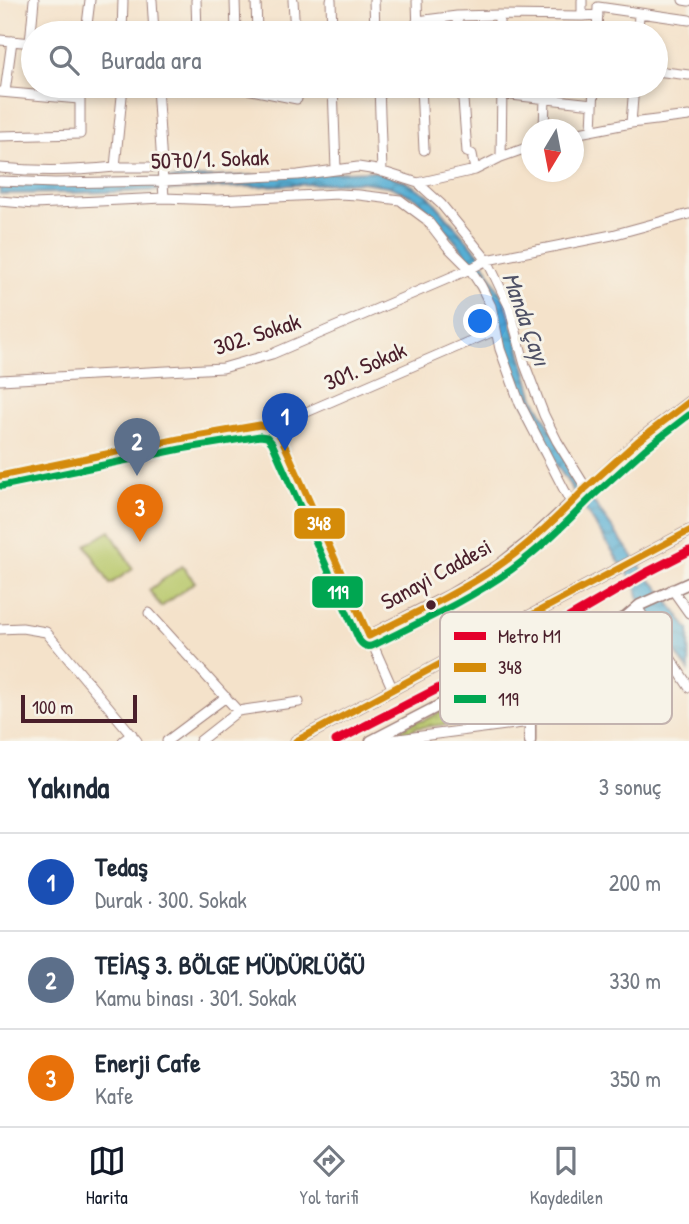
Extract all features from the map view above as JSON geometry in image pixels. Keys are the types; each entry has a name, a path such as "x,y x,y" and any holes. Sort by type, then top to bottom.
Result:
{"main road":[{"name":"Sanayi Caddesi","path":"369,636 493,570 532,539 638,440 689,402"},
{"path":"540,612 689,531"},
{"path":"632,612 639,606 689,583"},
{"path":"296,741 440,665"},
{"path":"371,741 440,705"}],"street":[{"path":"87,21 90,0"},
{"path":"122,21 123,0"},
{"path":"152,0 153,21"},
{"path":"196,0 197,21"},
{"path":"235,0 236,21"},
{"path":"256,0 257,21"},
{"path":"293,0 294,21"},
{"path":"331,0 332,21"},
{"path":"374,0 375,21"},
{"path":"417,0 417,21 457,16 598,15"},
{"path":"582,0 582,16"},
{"path":"683,0 689,1"},
{"path":"33,1 33,21"},
{"path":"598,21 598,7 689,20"},
{"path":"639,13 639,21"},
{"path":"499,15 499,21"},
{"path":"457,16 457,21"},
{"path":"0,40 21,42"},
{"path":"12,41 3,92 21,92"},
{"path":"668,72 689,75"},
{"path":"0,136 80,134 79,99 74,98"},
{"path":"116,167 122,98"},
{"path":"159,98 164,198"},
{"path":"334,98 337,169"},
{"path":"379,98 382,172"},
{"path":"422,98 424,150"},
{"path":"463,98 467,152 472,154 475,170"},
{"path":"501,157 502,98"},
{"path":"544,119 545,98 593,104"},
{"path":"592,129 593,98"},
{"path":"631,123 633,98"},
{"path":"584,131 689,116"},
{"path":"418,183 475,170 521,150"},
{"path":"0,168 80,171 116,167 162,167"},
{"name":"5070/1. Sokak","path":"0,181 163,182 298,175 358,167 418,183"},
{"path":"418,183 441,204 488,260 509,306 525,365 544,415 585,489"},
{"path":"0,201 34,204 164,198 217,200 359,195 400,200 427,220 447,246 470,269 481,286 491,306 500,349 520,404 572,503"},
{"path":"488,260 612,234 689,214"},
{"name":"302. Sokak","path":"0,380 223,368 272,354 488,260"},
{"name":"301. Sokak","path":"0,476 179,439 260,425 272,427 496,330"},
{"path":"272,427 281,438 393,690"},
{"path":"669,591 689,613"},
{"path":"639,606 643,612"},
{"path":"149,612 238,711"},
{"path":"0,629 22,628 46,632 135,738 123,741"},
{"path":"672,659 689,687"},
{"path":"167,741 226,697"},
{"path":"200,741 238,711 299,702"},
{"path":"383,741 515,724"}],"green space":[{"path":"110,531 133,569 110,584 86,545"},
{"path":"182,566 195,582 161,607 149,590"},
{"path":"440,713 440,724 449,724 414,728 415,733 390,737 416,721"}],"water":[{"path":"372,171 403,180 428,195 479,254 506,304 534,398 579,482 689,630 689,671 672,647 672,612 647,612 638,596 635,582 547,450 521,397 482,277 440,222 416,198 389,186 361,182 0,194 0,185"}],"metro line":[{"name":"M1","path":"579,612 689,551"},
{"name":"M1","path":"336,741 440,688"}],"transit line":[{"name":"348","path":"586,488 638,441 689,402"},
{"name":"119","path":"593,496 645,449 689,415"},
{"name":"348","path":"0,476 179,439 260,425 272,427 281,437 369,636 494,569 541,532 584,490"},
{"name":"119","path":"2,486 181,449 267,437 359,640 368,646 444,610 495,581 543,545 592,497"},
{"name":"348","path":"537,612 689,531"},
{"name":"348","path":"296,741 440,664"}],"place":[{"name":"Tedaş","path":"285,451"},
{"name":"TEİAŞ 3. BÖLGE MÜDÜRLÜĞÜ","path":"137,476"},
{"name":"Enerji Cafe","path":"140,542"}],"water label":[{"name":"Manda Çayı","path":"526,319"}]}
